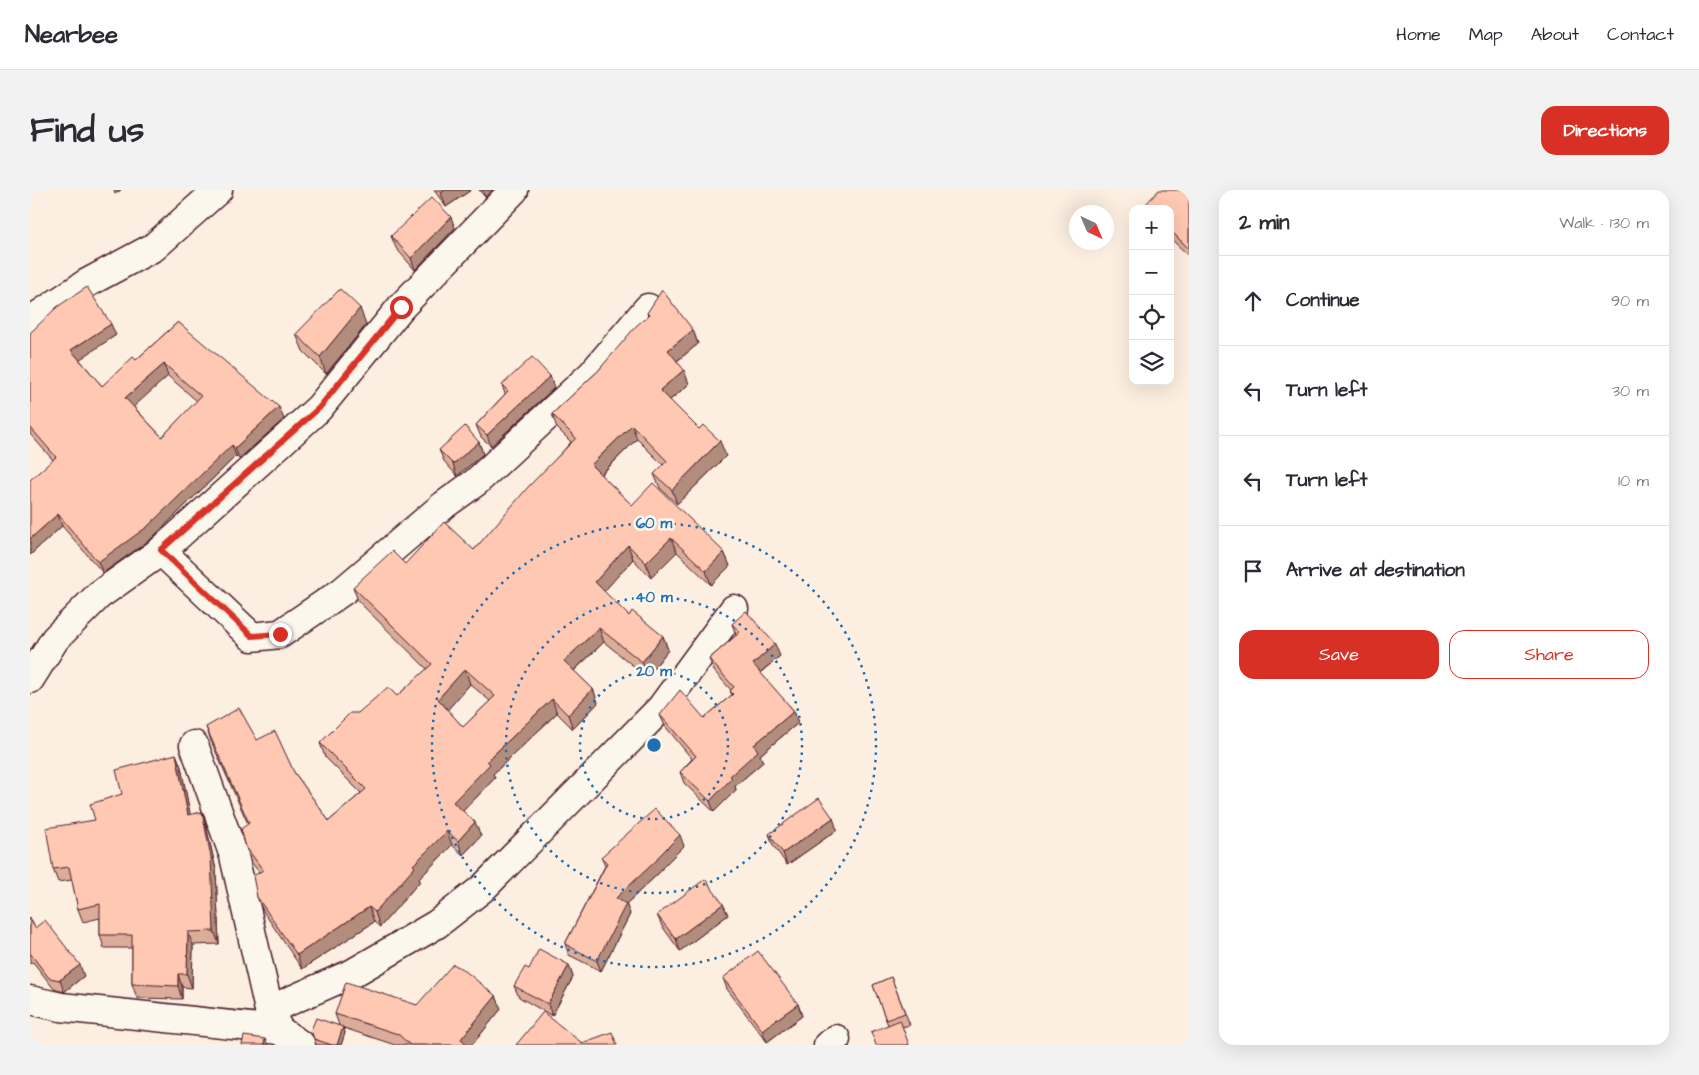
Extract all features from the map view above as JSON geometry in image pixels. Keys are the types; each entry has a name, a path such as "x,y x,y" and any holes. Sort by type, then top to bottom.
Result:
{"street":[{"path":"30,318 39,315 86,283 154,247 218,190"},
{"path":"30,679 55,639 99,595 161,550 319,408 401,307 514,190"},
{"path":"161,550 252,636 280,634 343,591 444,505 476,482 592,374 648,308"},
{"path":"30,1000 70,1008 274,1020 352,972 437,924 483,888 661,708 734,609"},
{"path":"194,745 234,856 274,1020 301,1045"}],"building":[{"path":"1159,190 1185,190 1189,194 1189,247 1174,234 1174,205 1145,205"},
{"path":"432,197 451,217 411,258 391,236"},
{"path":"87,287 111,324 71,350 102,386 133,357 136,360 178,322 279,407 235,448 232,445 147,527 98,562 58,514 30,539 30,480 56,457 30,427 30,333 57,307","holes":["164,364 201,396 162,437 125,398"]},
{"path":"340,289 360,308 320,357 296,334"},
{"path":"662,290 693,330 668,350 684,370 660,390 699,429 703,425 720,441 672,490 654,474 667,461 632,425 591,465 632,505 653,483 724,552 706,571 671,538 646,563 628,545 595,582 629,616 632,611 663,636 642,662 599,628 564,661 593,689 568,715 552,699 487,761 490,764 453,802 475,822 458,841 447,831 413,865 415,867 375,912 369,907 297,955 257,897 253,876 263,870 246,847 241,829 249,823 206,727 239,708 257,740 275,731 294,772 329,821 366,789 320,743 350,713 358,713 388,687 397,696 432,664 353,587 392,551 405,564 444,522 474,550 529,486 576,438 552,414 598,371 636,326 649,315 647,313","holes":["465,669 495,696 463,727 438,699"]},
{"path":"532,357 550,376 487,435 476,425 508,391 502,385"},
{"path":"465,426 479,442 453,464 439,450"},
{"path":"746,611 775,644 753,664 794,711 754,745 758,751 730,776 732,778 710,801 680,772 696,756 660,715 680,690 704,718 733,694 730,691 734,687 709,659 740,632 732,624"},
{"path":"176,754 188,815 202,812 211,857 214,931 188,932 187,974 178,974 178,986 132,984 132,935 100,935 100,904 78,909 69,867 53,869 46,828 95,820 90,804 122,794 116,770"},
{"path":"819,798 833,818 783,853 769,834"},
{"path":"655,809 680,835 658,859 616,898 626,904 597,961 565,944 607,863 601,857"},
{"path":"705,879 723,904 676,939 657,915"},
{"path":"30,918 35,928 45,920 80,965 60,980 49,978 30,953"},
{"path":"539,949 569,965 548,1004 514,986 525,967 529,969"},
{"path":"758,951 798,1004 762,1030 723,978"},
{"path":"453,964 464,970 496,996 461,1039 468,1045 410,1045 398,1034 335,1014 346,982 417,1005"},
{"path":"891,977 905,1013 886,1020 873,985"},
{"path":"543,1012 582,1043 612,1032 617,1045 516,1045"},
{"path":"316,1018 343,1027 337,1045 314,1039 311,1030"},
{"path":"900,1020 909,1045 876,1045 871,1032"},
{"path":"244,1036 265,1039 264,1045 242,1045"}],"route":[{"path":"280,634 252,636 161,550 319,408 401,307"}]}
